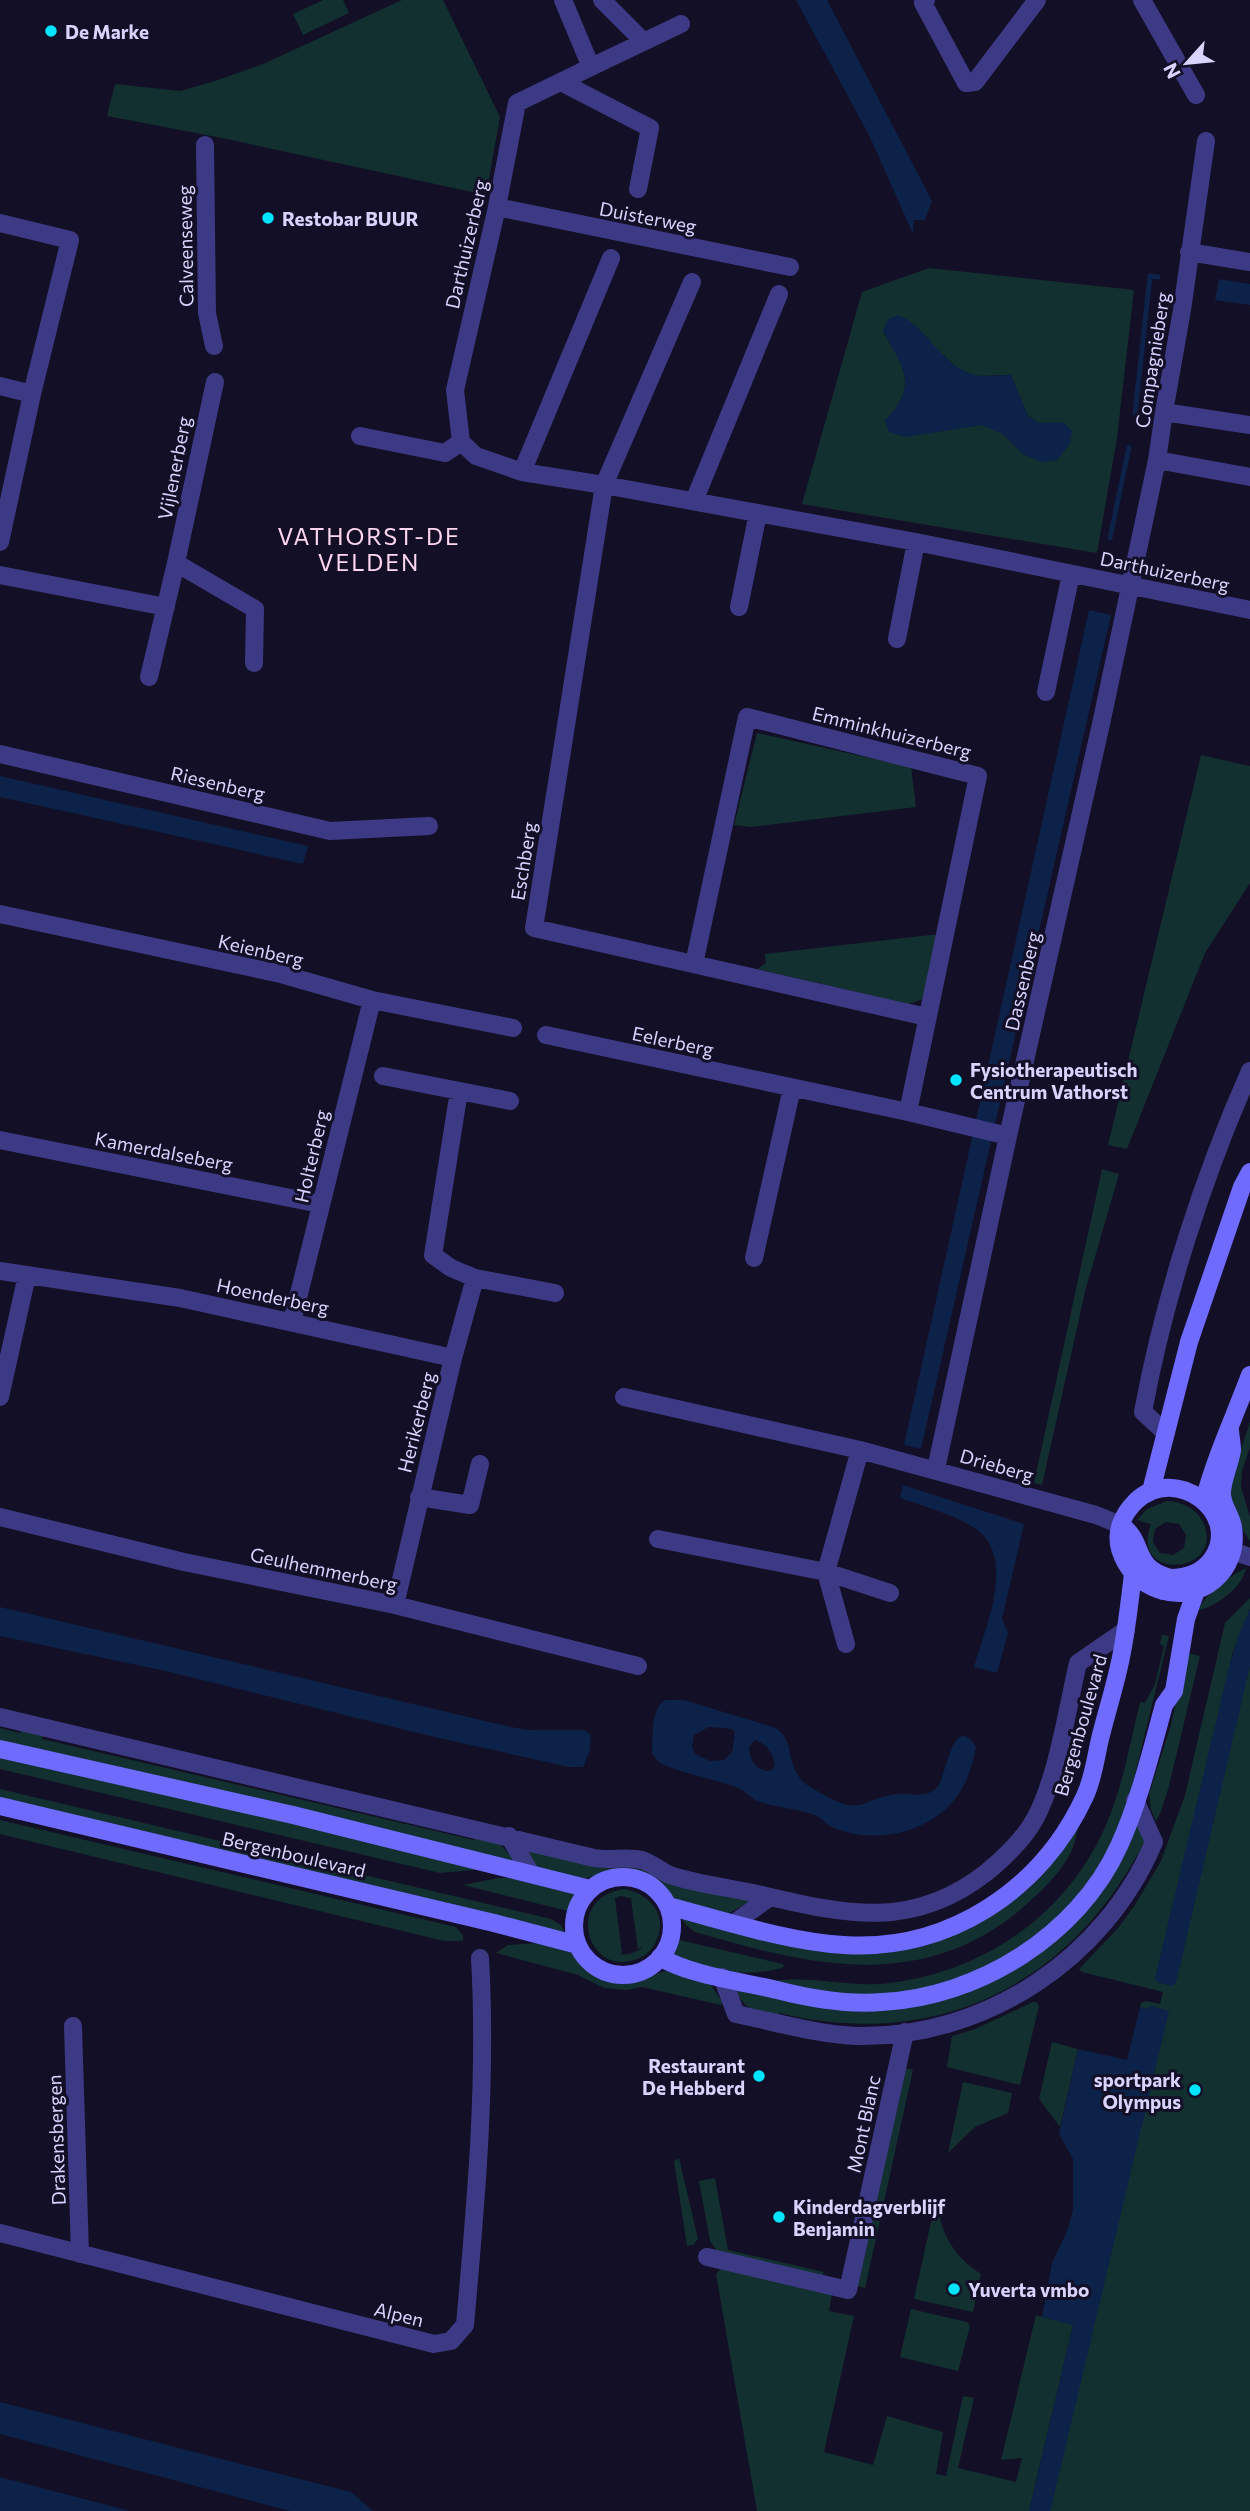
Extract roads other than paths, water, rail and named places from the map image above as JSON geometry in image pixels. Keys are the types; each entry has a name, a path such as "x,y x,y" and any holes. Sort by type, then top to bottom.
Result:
{"main road":[{"path":"1151,1491 1189,1342 1242,1187 1250,1172"},
{"path":"1203,1502 1220,1448 1250,1375"},
{"path":"1226,1547 1217,1521 1195,1494 1174,1487 1163,1487 1151,1491 1129,1507 1121,1525 1120,1548 1125,1563 1133,1573 1153,1587 1216,1580 1223,1572 1226,1547 1233,1527 1221,1495 1232,1450 1230,1429"},
{"path":"1121,1525 1132,1535 1142,1561 1150,1569 1180,1586"},
{"name":"Bergenboulevard","path":"668,1906 733,1924 824,1943 867,1946 933,1936 955,1927 1003,1899 1043,1862 1061,1839 1087,1793 1126,1630 1133,1573"},
{"path":"660,1957 675,1965 812,1998 859,2003 906,2000 952,1989 978,1979 1027,1952 1070,1915 1094,1886 1119,1847 1164,1705 1162,1688 1180,1586"},
{"name":"Bergenboulevard","path":"0,1749 293,1815 590,1889"},
{"name":"Bergenboulevard","path":"0,1807 578,1945"},
{"path":"612,1878 636,1879 656,1890 668,1906 672,1931 660,1957 639,1972 627,1975 613,1974 590,1962 578,1945 574,1925 581,1900 590,1889 612,1878"}],"street":[{"path":"563,0 591,67"},
{"path":"602,0 643,42"},
{"path":"926,0 923,3 966,83 975,82 1037,0"},
{"path":"1142,0 1196,95"},
{"name":"Darthuizerberg","path":"681,24 517,103 498,207 455,390 461,442 476,456 522,472 916,542 1250,610"},
{"path":"561,82 650,128 638,189"},
{"name":"Compagnieberg","path":"1130,585 1157,460 1206,141"},
{"name":"Calveenseweg","path":"205,145 207,313 214,346"},
{"name":"Duisterweg","path":"498,207 790,267"},
{"path":"0,223 70,240 32,394 0,542"},
{"path":"1189,252 1250,262"},
{"path":"522,472 611,258"},
{"path":"604,485 692,282"},
{"path":"694,501 779,294"},
{"name":"Vijlenerberg","path":"149,677 215,382"},
{"path":"0,386 32,394"},
{"path":"1164,412 1250,425"},
{"path":"360,436 445,453 461,442"},
{"path":"1157,460 1250,477"},
{"name":"Eschberg","path":"604,485 534,928 927,1017"},
{"path":"739,607 758,513"},
{"path":"897,639 916,542"},
{"path":"176,563 255,609 254,663"},
{"name":"Darthuizerberg","path":"1046,692 1070,573"},
{"path":"0,575 166,607"},
{"name":"Dassenberg","path":"936,1469 1130,585"},
{"name":"Emminkhuizerberg","path":"694,964 747,718 978,776 908,1112"},
{"name":"Riesenberg","path":"0,754 330,831 429,826"},
{"name":"Keienberg","path":"0,914 281,974 372,1000 513,1028"},
{"name":"Holterberg","path":"292,1322 372,1000"},
{"name":"Eelerberg","path":"546,1035 1008,1136"},
{"path":"1166,1433 1143,1412 1149,1379 1178,1270 1206,1182 1250,1071"},
{"path":"383,1076 510,1101"},
{"path":"754,1258 792,1088"},
{"path":"459,1091 433,1255 452,1268 475,1278 555,1293"},
{"name":"Kamerdalseberg","path":"0,1140 320,1204"},
{"name":"Hoenderberg","path":"0,1271 180,1298 453,1358"},
{"path":"0,1397 27,1275"},
{"path":"453,1358 475,1278"},
{"name":"Herikerberg","path":"395,1605 453,1358"},
{"name":"Drieberg","path":"624,1396 936,1469 1096,1515 1121,1525"},
{"path":"846,1644 826,1572 860,1450"},
{"name":"Herikerberg","path":"419,1497 470,1506 480,1464"},
{"name":"Geulhemmerberg","path":"0,1517 184,1562 395,1605 638,1666"},
{"path":"658,1539 826,1572 890,1593"},
{"path":"1226,1547 1250,1557"},
{"name":"Bergenboulevard","path":"0,1717 599,1858 641,1860 670,1875 843,1912 880,1913 914,1909 942,1900 975,1881 1006,1857 1036,1818 1052,1774 1078,1662 1126,1630"},
{"path":"722,1977 736,2014 826,2034 905,2032 964,2018 1006,2001 1045,1977 1096,1933 1133,1886 1154,1842 1135,1800"},
{"path":"509,1836 531,1874"},
{"path":"733,1924 770,1897"},
{"name":"Alpen","path":"0,2233 434,2344 452,2341 465,2325 480,2147 483,2026 480,1958"},
{"name":"Drakensbergen","path":"73,2025 80,2254"},
{"name":"Mont Blanc","path":"707,2257 848,2290 905,2032"}],"water":[{"path":"796,0 827,0 932,201 925,220 914,220 913,234 870,137"},
{"path":"1219,279 1250,284 1250,305 1215,300"},
{"path":"899,315 918,328 942,354 961,369 981,376 1011,375 1028,416 1039,423 1063,422 1072,431 1070,444 1057,460 1040,462 1023,454 1003,434 982,425 905,437 889,432 885,421 902,397 905,377 883,331 888,319"},
{"path":"1089,610 1111,615 921,1449 904,1445"},
{"path":"0,776 308,846 303,864 0,797"},
{"path":"903,1485 1024,1524 1002,1619 1008,1633 997,1673 974,1667 994,1594 995,1557 988,1542 976,1529 958,1519 900,1498"},
{"path":"0,1607 511,1727 529,1730 584,1730 591,1735 590,1750 583,1767 569,1767 170,1672 0,1636"},
{"path":"1250,1609 1250,1666 1176,1983 1172,1986 1157,1982 1155,1978 1228,1671"},
{"path":"666,1700 684,1700 776,1728 785,1738 800,1779 846,1805 854,1806 898,1794 929,1793 938,1786 951,1749 961,1736 968,1738 976,1747 963,1787 949,1806 935,1817 902,1832 885,1835 849,1833 832,1827 815,1815 755,1800 736,1787 660,1763 652,1754 653,1724 661,1704","holes":["709,1727 732,1729 735,1732 732,1752 724,1760 710,1761 695,1754 692,1747 694,1735","755,1740 771,1753 775,1766 770,1771 757,1767 752,1761 749,1747"]},
{"path":"1151,2006 1169,2011 1051,2508 1050,2511 1029,2511 1073,2325 1042,2317 1052,2263 1068,2229 1073,2209 1073,2159 1059,2134 1078,2049 1127,2060 1140,2007 1147,2009"},
{"path":"0,2402 351,2492 373,2511 290,2511 0,2434"},
{"path":"0,2477 130,2511 0,2511"}],"waterway":[{"path":"1135,414 1150,276 1158,277"},
{"path":"1110,538 1129,447"}],"place":[{"name":"De Marke","path":"51,31"},
{"name":"Restobar BUUR","path":"268,218"},
{"name":"Fysiotherapeutisch Centrum Vathorst","path":"956,1080"},
{"name":"Restaurant De Hebberd","path":"759,2076"},
{"name":"sportpark Olympus","path":"1195,2090"},
{"name":"Kinderdagverblijf Benjamin","path":"779,2217"},
{"name":"Yuverta vmbo","path":"954,2289"}],"district":[{"name":"VATHORST-DE VELDEN","path":"369,549"}]}
